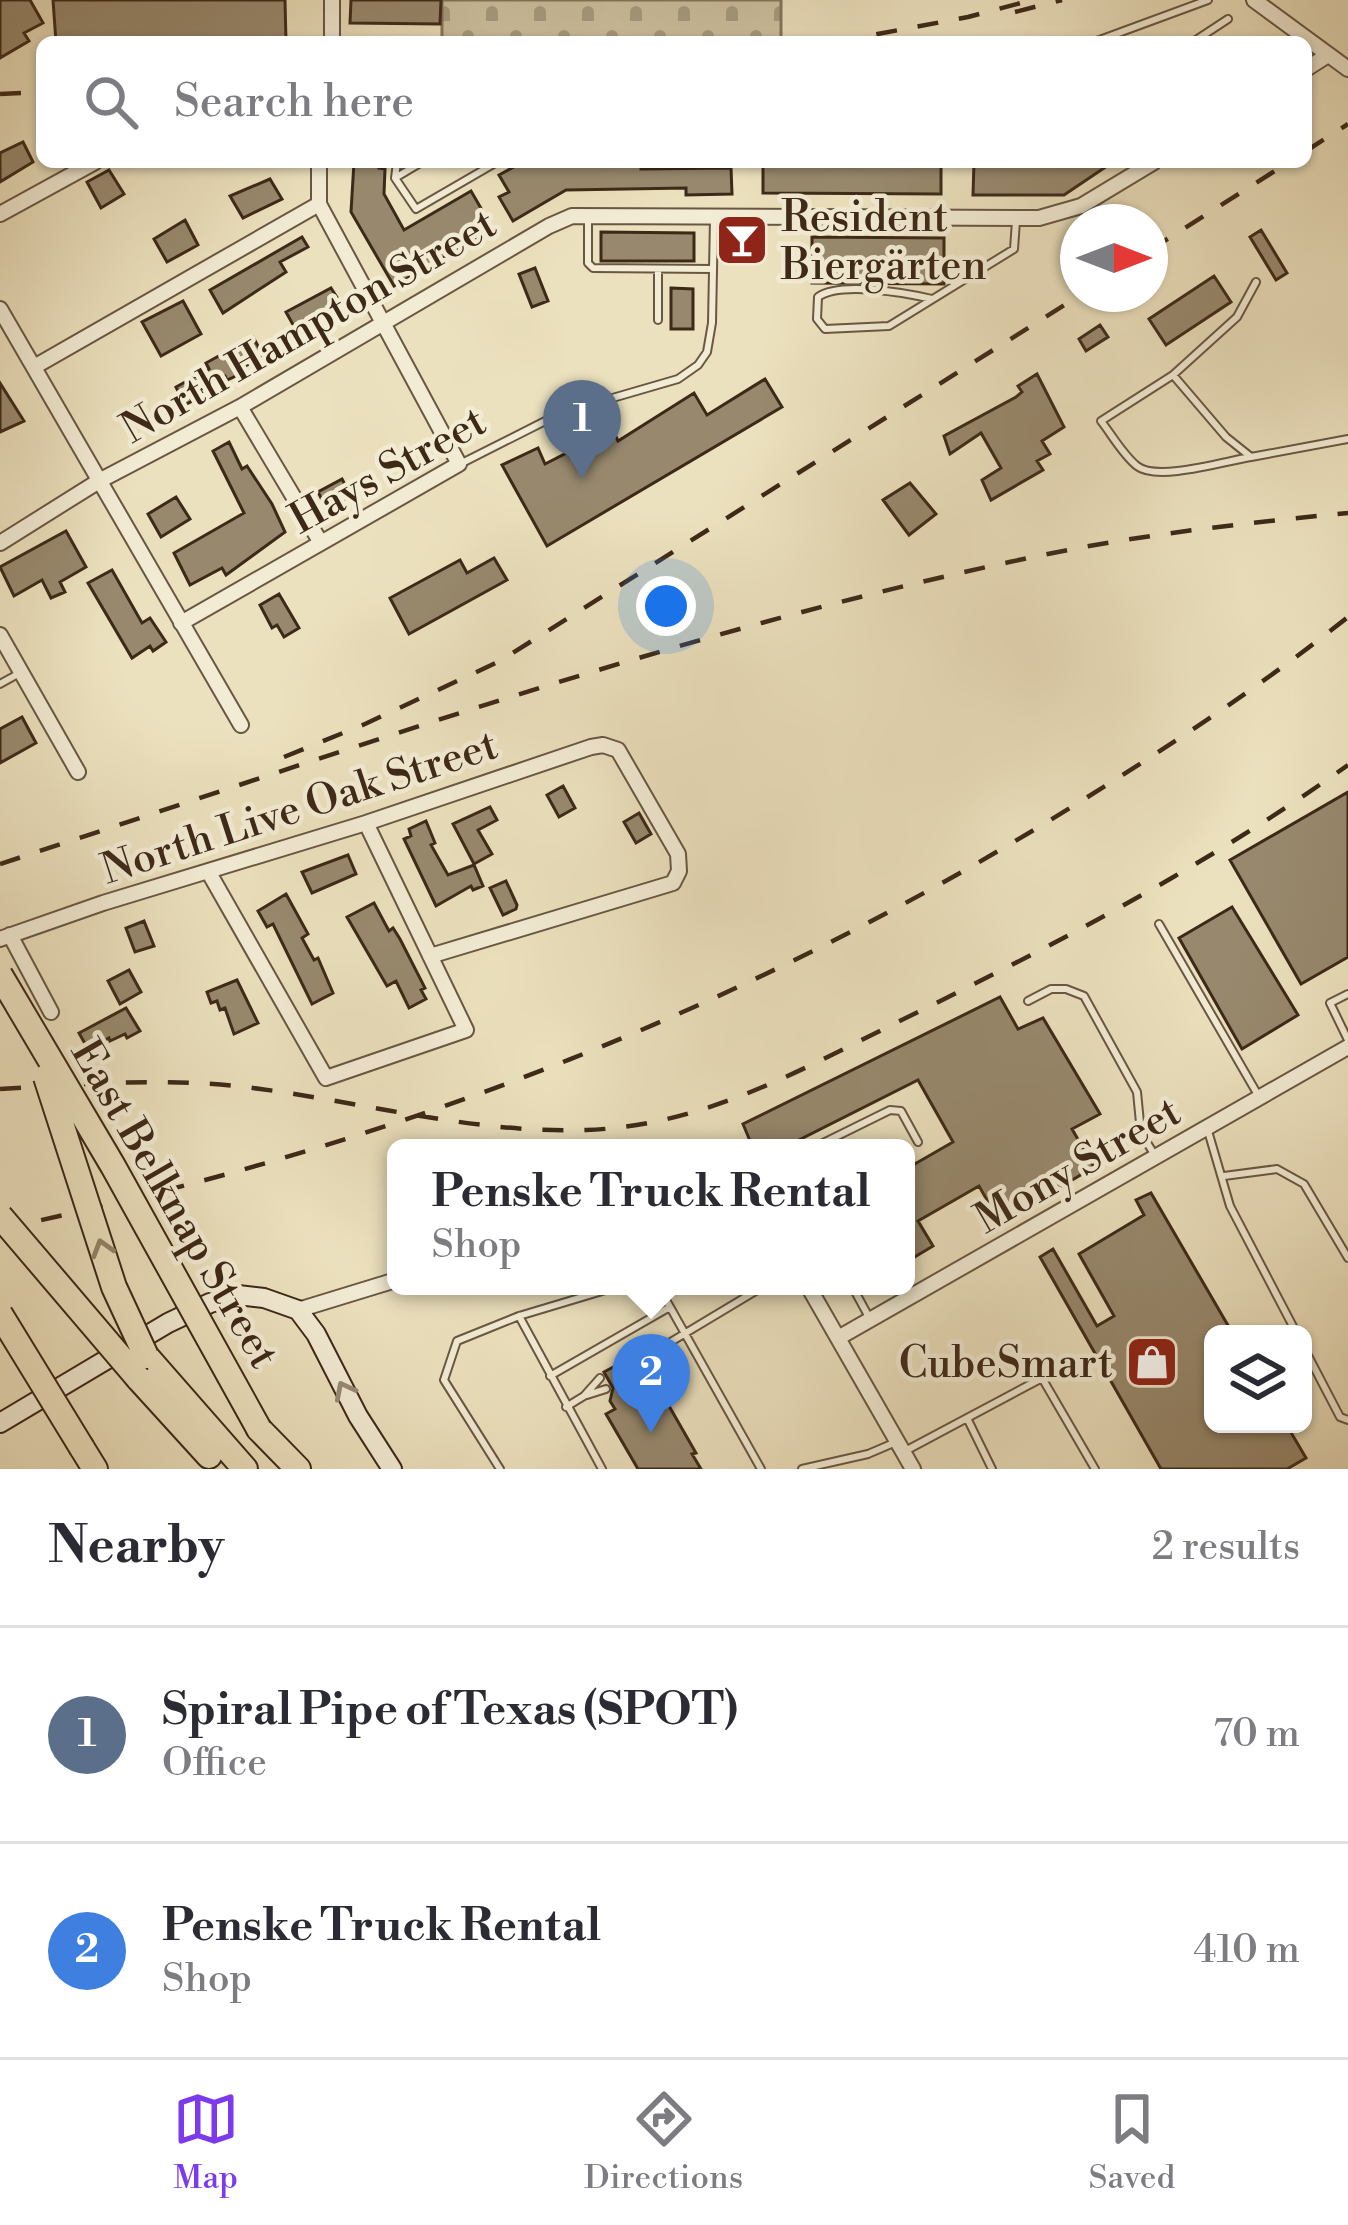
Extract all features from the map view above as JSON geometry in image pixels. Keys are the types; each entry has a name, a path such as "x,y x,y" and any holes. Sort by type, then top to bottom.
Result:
{"highway":[{"name":"East Belknap Street","path":"0,975 284,1469"},
{"path":"0,975 59,1113 124,1316 160,1374 244,1469"},
{"path":"0,1216 222,1469"},
{"path":"0,1314 89,1458"},
{"path":"259,1429 298,1469"}],"main road":[{"path":"0,1423 210,1303 238,1295 264,1298 298,1310 316,1334 358,1416 392,1469"}],"street":[{"path":"332,0 332,36"},
{"path":"1254,0 1302,36"},
{"path":"1312,44 1348,69"},
{"path":"1312,65 1328,56"},
{"path":"0,214 84,168"},
{"path":"320,168 319,204 459,464"},
{"name":"North Hampton Street","path":"0,543 99,481 240,407 549,226 588,214 1016,218 1068,213 1144,168"},
{"path":"34,367 319,204"},
{"path":"0,309 241,725"},
{"path":"240,407 321,543"},
{"name":"Hays Street","path":"182,623 459,464"},
{"path":"0,635 78,772"},
{"name":"North Live Oak Street","path":"5,937 366,824 591,747 618,750 678,854 673,883 430,956"},
{"path":"208,872 326,1078 466,1030 366,824"},
{"name":"East Belknap Street","path":"5,937 51,1012"},
{"name":"Mony Street","path":"915,1293 1348,1043"},
{"path":"298,1310 387,1283"},
{"path":"813,1295 914,1469"},
{"name":"Mony Street","path":"838,1338 912,1295"}],"lane":[{"path":"1110,36 1208,0"},
{"path":"1201,36 1228,19"},
{"path":"396,168 395,178 412,207 420,208 487,168"},
{"path":"395,178 412,168"},
{"path":"588,214 588,263 592,268 658,269 713,269 714,214"},
{"path":"932,299 899,292 831,291 818,298 817,319 825,329 889,326 1014,249 1016,218"},
{"path":"658,269 658,320"},
{"name":"Hays Street","path":"459,464 561,413 677,380 698,365 707,352 712,323 713,269"},
{"path":"1256,282 1237,317 1173,375 1101,421 1138,467 1154,472 1348,439"},
{"path":"1173,375 1226,437 1251,457"},
{"path":"0,684 21,672"},
{"path":"1159,924 1258,1095"},
{"path":"1028,1001 1051,989 1084,997 1137,1092 1141,1133 1155,1157"},
{"path":"1348,994 1330,1003 1348,1043"},
{"path":"831,1139 890,1109 901,1111 918,1142"},
{"path":"1206,1128 1230,1206 1292,1325"},
{"path":"1222,1176 1277,1169 1304,1184 1348,1258"},
{"path":"500,1469 445,1380 457,1341 590,1295"},
{"path":"663,1295 761,1469"},
{"path":"624,1364 649,1355 749,1295"},
{"path":"856,1295 870,1319"},
{"path":"550,1376 670,1307"},
{"path":"519,1316 602,1469"},
{"path":"630,1374 649,1355"},
{"path":"1312,1363 1340,1417 1348,1420"},
{"path":"584,1396 600,1378"},
{"path":"802,1469 900,1446 967,1418 1042,1378 1095,1469"},
{"path":"566,1407 606,1389"},
{"path":"967,1418 992,1469"}],"green space":[{"path":"442,0 781,0 781,36 442,36"}],"building":[{"path":"0,0 30,0 43,23 24,33 29,41 0,58"},
{"path":"53,0 285,0 286,36 56,36"},
{"path":"351,0 441,0 440,24 350,23"},
{"path":"23,142 33,162 0,182 0,153"},
{"path":"354,168 379,168 385,169 384,194 404,230 471,191 493,229 394,286 351,212"},
{"path":"512,168 731,168 732,194 686,195 686,188 566,190 513,221 499,197 509,192 499,175"},
{"path":"763,168 941,168 941,194 763,193"},
{"path":"974,168 1104,168 1064,195 973,195"},
{"path":"109,170 124,194 101,208 87,182"},
{"path":"270,179 282,199 243,218 230,196"},
{"path":"185,220 198,245 167,262 154,239"},
{"path":"1261,230 1287,273 1276,280 1250,237"},
{"path":"601,232 694,233 694,261 601,261"},
{"path":"302,237 308,247 280,262 286,272 223,313 210,290"},
{"path":"812,237 944,238 944,284 812,283"},
{"path":"535,268 548,301 532,307 519,274"},
{"path":"1214,276 1231,302 1166,345 1149,319 1168,312 1168,306"},
{"path":"331,288 347,313 301,339 286,312"},
{"path":"671,288 693,289 693,329 671,329"},
{"path":"183,301 201,334 161,356 142,322"},
{"path":"1100,325 1108,337 1086,351 1079,339"},
{"path":"253,337 263,355 238,375 227,380 225,376 200,390 203,395 185,405 176,387 209,369 206,363"},
{"path":"1037,374 1064,427 1042,441 1050,454 1037,461 1043,470 991,500 982,480 1001,468 981,433 950,454 944,436 1016,397 1022,392 1018,386"},
{"path":"765,379 782,407 547,546 502,465 538,448 545,464 580,446 569,419 577,416 603,409 618,441 694,393 707,415"},
{"path":"0,383 24,421 0,432"},
{"path":"229,442 242,469 247,466 272,504 285,532 226,575 222,568 190,585 174,553 244,513 213,451"},
{"path":"342,479 351,496 326,508 318,492"},
{"path":"910,483 936,514 909,535 883,500"},
{"path":"176,497 190,519 161,537 148,514"},
{"path":"66,531 86,567 60,582 65,592 51,598 42,580 14,596 0,567"},
{"path":"494,558 507,580 409,634 390,598 460,560 467,573"},
{"path":"112,570 142,623 150,618 166,642 153,651 150,646 132,658 88,583"},
{"path":"279,594 299,628 284,637 277,625 272,628 260,605"},
{"path":"22,717 36,743 0,763 0,729"},
{"path":"563,786 575,808 559,817 547,795"},
{"path":"1348,792 1348,957 1301,984 1230,860"},
{"path":"490,807 497,820 478,830 492,854 474,864 453,824"},
{"path":"639,813 651,834 636,843 624,822"},
{"path":"426,821 435,843 431,845 448,875 474,865 483,886 473,890 471,886 436,906 404,839 411,836 409,829"},
{"path":"348,855 356,874 312,893 302,872"},
{"path":"506,881 517,905 503,915 490,888"},
{"path":"286,894 308,934 302,938 314,960 318,958 333,993 312,1004 273,924 267,927 258,911"},
{"path":"374,903 389,931 393,928 400,939 425,988 421,990 426,999 409,1008 396,981 387,986 347,917"},
{"path":"1232,907 1298,1015 1242,1049 1179,938"},
{"path":"144,921 154,946 135,952 126,928"},
{"path":"129,970 141,992 120,1004 108,981"},
{"path":"237,980 258,1023 234,1034 225,1008 220,1010 217,1001 211,1003 207,992"},
{"path":"1000,997 1018,1029 1043,1018 1100,1114 1072,1129 1094,1167 1015,1214 1006,1200 992,1209 979,1186 918,1221 933,1246 915,1257 915,1164 953,1142 918,1080 801,1139 749,1139 743,1124"},
{"path":"126,1008 140,1031 88,1049 79,1033"},
{"path":"1151,1193 1228,1325 1204,1325 1204,1433 1291,1433 1306,1458 1287,1469 1161,1469 1040,1257 1053,1249 1097,1326 1114,1316 1079,1254 1144,1215 1136,1200"},
{"path":"617,1365 627,1381 634,1380 637,1386 645,1381 650,1390 657,1385 701,1469 638,1469 606,1414 615,1409 610,1401 613,1388 604,1372"}],"railway":[{"path":"867,36 1032,0"},
{"path":"1015,12 1062,0"},
{"path":"0,94 36,92"},
{"path":"1312,147 1348,124"},
{"path":"1168,239 1280,168"},
{"path":"284,757 500,661 1060,308"},
{"path":"0,864 517,695 779,618 1081,548 1348,513"},
{"path":"0,1229 287,1157 562,1062 697,1006 958,874 1086,798 1220,711 1348,617"},
{"path":"0,1089 127,1082 221,1085 544,1130 631,1126 674,1117 797,1072 1028,957 1191,867 1348,765"}],"place":[{"name":"Resident Biergärten","path":"742,240"},
{"name":"Spiral Pipe of Texas (SPOT)","path":"582,479"},
{"name":"CubeSmart","path":"1152,1362"},
{"name":"Penske Truck Rental","path":"651,1433"}]}
